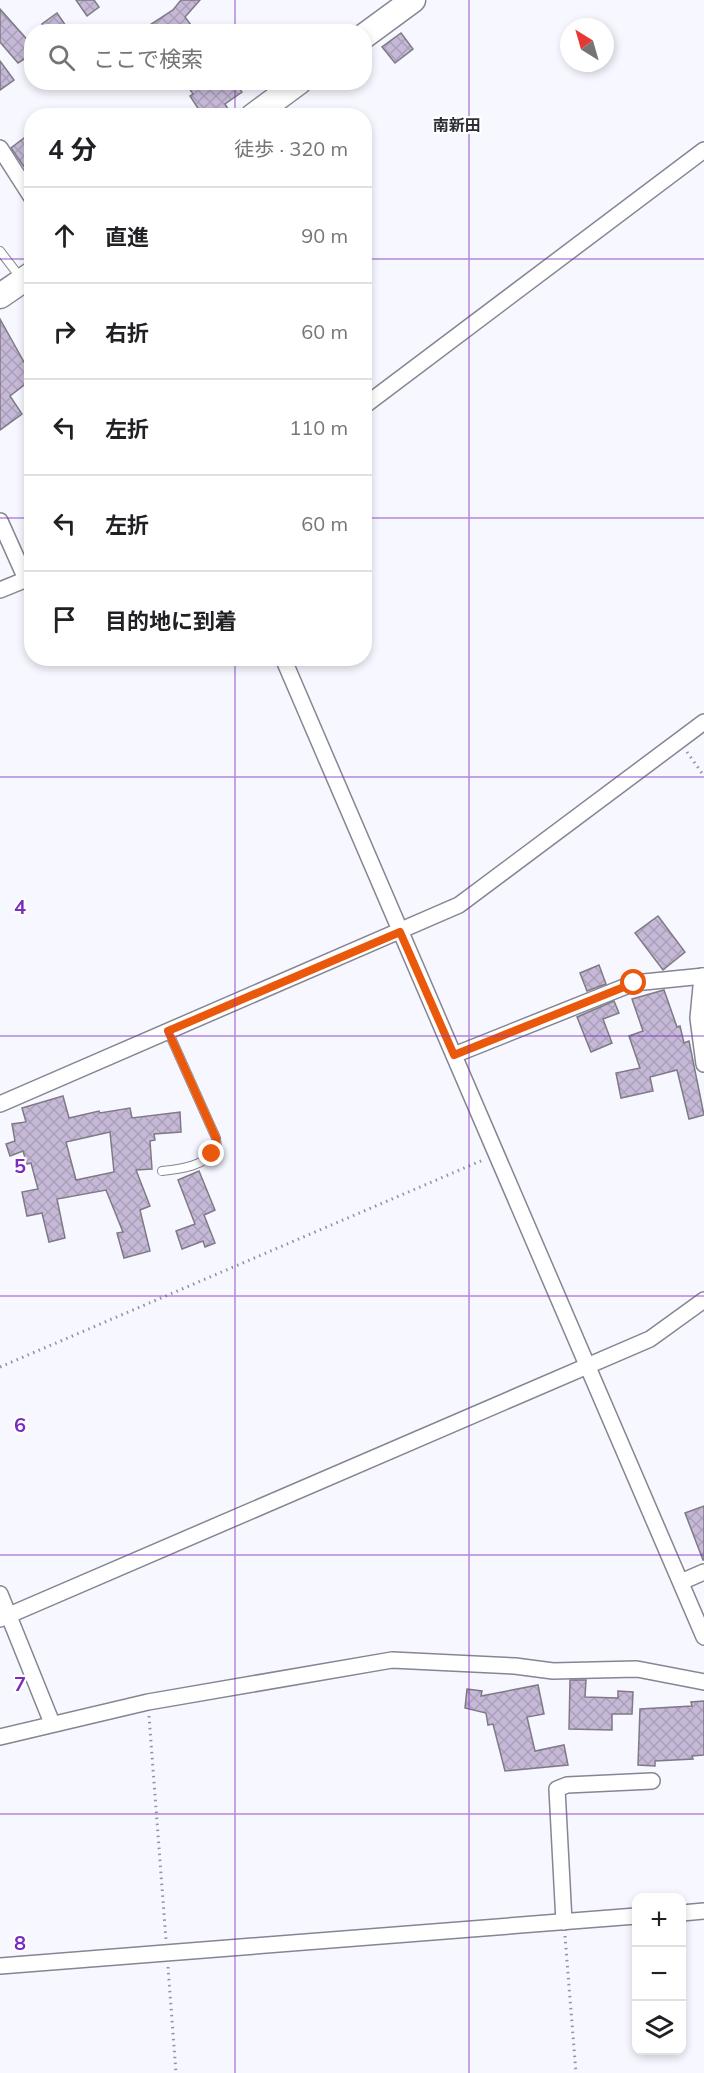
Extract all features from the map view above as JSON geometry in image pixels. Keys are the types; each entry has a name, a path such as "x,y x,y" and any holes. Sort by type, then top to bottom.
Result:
{"main road":[{"path":"372,30 413,0"},
{"path":"264,108 288,90"},
{"path":"0,296 24,279"}],"street":[{"path":"0,148 24,186"},
{"path":"372,400 704,150"},
{"path":"0,520 24,568"},
{"path":"0,590 24,580"},
{"path":"287,666 704,1637"},
{"path":"0,1104 400,932 472,898 704,722"},
{"path":"454,1055 634,983 703,976 698,1018 704,1064"},
{"path":"5,1617 650,1339 704,1300"},
{"path":"681,1582 704,1572"},
{"path":"0,1594 5,1617 52,1723"},
{"path":"0,1737 148,1702 392,1660 515,1666 553,1671 637,1670 704,1682"},
{"path":"564,1922 557,1789 567,1785 652,1781"},
{"path":"686,1913 704,1911"},
{"path":"0,1966 632,1916"}],"lane":[{"path":"0,251 24,274"},
{"path":"162,1171 192,1166 206,1159 217,1148 216,1138 168,1031"}],"path":[{"path":"678,741 704,776"},
{"path":"0,1367 496,1155"},
{"path":"148,1702 176,2073"},
{"path":"564,1922 576,2073"}],"building":[{"path":"76,0 94,0 99,7 87,16"},
{"path":"181,0 200,0 185,17 190,24 151,24 173,10"},
{"path":"0,9 24,36 24,59 18,63 0,42"},
{"path":"57,13 65,24 42,24"},
{"path":"401,33 413,49 395,63 382,47"},
{"path":"0,61 14,80 0,90"},
{"path":"190,90 241,90 242,92 225,104 227,108 198,108 190,96 193,94"},
{"path":"24,138 24,167 11,148"},
{"path":"0,319 24,362 24,385 10,396 22,414 0,430"},
{"path":"658,916 685,952 663,970 635,933"},
{"path":"599,965 606,984 587,991 580,973"},
{"path":"664,990 677,1027 680,1026 684,1043 689,1041 704,1115 689,1119 677,1070 650,1077 653,1091 621,1098 616,1073 640,1068 629,1036 643,1031 632,999"},
{"path":"614,1001 619,1013 603,1019 612,1043 591,1052 577,1017"},
{"path":"63,1096 69,1118 99,1111 100,1113 130,1108 132,1118 180,1112 181,1132 154,1134 155,1140 150,1141 152,1169 136,1170 150,1206 140,1210 150,1251 124,1258 117,1233 123,1232 106,1190 57,1199 65,1238 49,1242 42,1213 27,1216 22,1192 38,1189 31,1163 27,1164 23,1151 10,1156 6,1144 15,1141 12,1124 26,1122 22,1108","holes":["110,1132 114,1172 76,1180 66,1142"]},
{"path":"199,1171 215,1210 204,1215 215,1243 205,1247 203,1241 182,1249 176,1231 195,1224 178,1180"},
{"path":"704,1506 704,1560 703,1560 685,1513"},
{"path":"570,1680 586,1680 585,1697 618,1698 618,1691 633,1692 632,1714 612,1714 612,1730 569,1729"},
{"path":"538,1685 544,1714 527,1717 535,1751 564,1745 568,1765 505,1771 493,1724 488,1725 486,1713 465,1708 467,1689 482,1691 481,1696"},
{"path":"704,1701 704,1755 692,1756 693,1759 655,1761 655,1766 638,1765 640,1709 692,1706 691,1702"}],"district":[{"name":"南新田","path":"457,125"}],"route":[{"path":"212,1154 217,1148 216,1138 168,1031 400,932 454,1055 634,983"}]}
